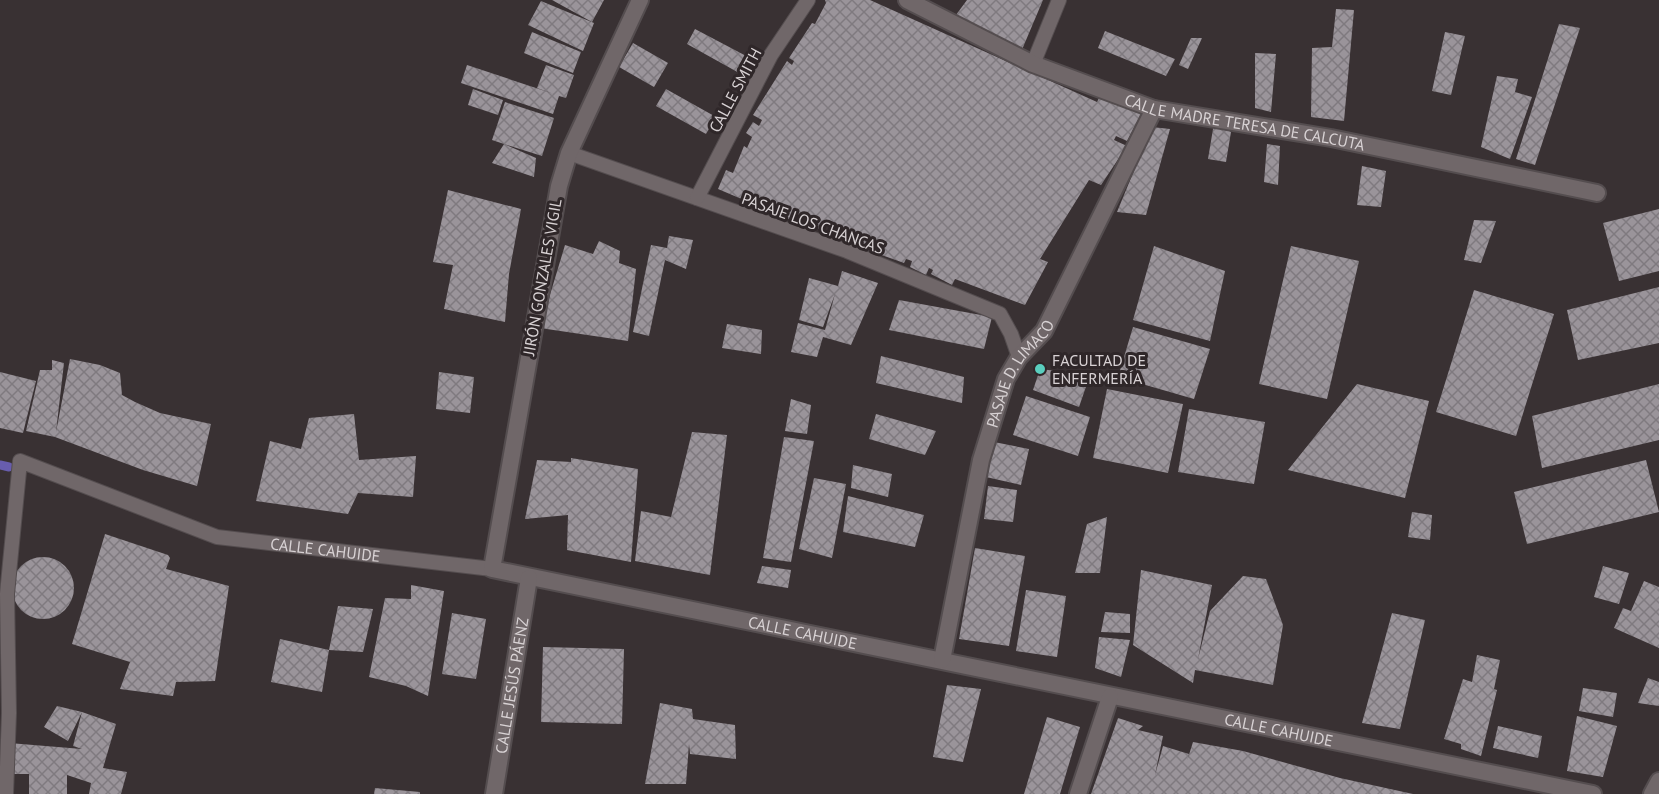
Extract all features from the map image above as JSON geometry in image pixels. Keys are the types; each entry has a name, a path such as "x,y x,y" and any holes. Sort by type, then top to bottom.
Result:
{"street":[{"name":"JIRÓN GONZALES VIGIL","path":"492,569 559,186 569,153 640,0"},
{"name":"CALLE MADRE TERESA DE CALCUTA","path":"907,0 1033,64 1155,109 1331,138 1598,193"},
{"name":"PASAJE D. LIMACO","path":"942,660 981,460 1006,379 1019,357 1044,331 1155,109"},
{"name":"CALLE CAHUIDE","path":"492,569 1593,794"},
{"name":"CALLE JESÚS PÁENZ","path":"494,794 529,578"},
{"path":"1078,794 1110,697"},
{"path":"1652,794 1659,781"}],"lane":[{"name":"CALLE SMITH","path":"697,198 771,55 808,0"},
{"path":"1033,64 1059,0"},
{"name":"PASAJE LOS CHANCAS","path":"569,153 848,251 1000,314 1011,334 1019,357"},
{"name":"CALLE CAHUIDE","path":"6,794 9,713 7,594 20,461 217,537 492,569"}],"building":[{"path":"552,0 604,0 592,22"},
{"path":"825,0 870,0 1097,102 1099,98 1142,113 1127,141 1116,136 1114,140 1127,146 1101,185 1089,180 1040,259 1048,262 1025,305 955,279 952,285 931,274 933,270 929,268 926,275 910,267 912,261 906,259 904,263 862,248 864,242 823,225 821,230 809,225 811,220 792,212 789,219 718,189 726,170 733,173 744,146 747,148 752,137 746,133 753,122 759,126 762,120 753,115 787,61 792,65 794,61 789,58 812,23 815,24 826,3"},
{"path":"967,0 1043,0 1021,52 953,19"},
{"path":"541,1 594,23 583,51 528,25"},
{"path":"1336,9 1354,10 1344,121 1311,117 1312,48 1332,47"},
{"path":"1559,24 1580,28 1535,165 1516,159"},
{"path":"695,29 750,58 741,74 687,44"},
{"path":"1105,31 1175,59 1166,76 1098,48"},
{"path":"532,32 581,52 573,73 524,53"},
{"path":"1445,32 1465,36 1451,95 1432,91"},
{"path":"1191,38 1202,38 1188,69 1179,65"},
{"path":"633,43 668,63 654,87 619,67"},
{"path":"1255,53 1276,54 1271,112 1255,108"},
{"path":"467,65 554,94 537,88 546,65 574,75 566,98 559,96 553,114 461,83"},
{"path":"1497,76 1518,79 1515,92 1532,97 1510,159 1481,147"},
{"path":"473,89 503,100 498,115 468,105"},
{"path":"666,89 716,117 706,134 656,106"},
{"path":"505,102 554,118 542,156 492,140"},
{"path":"1214,123 1231,132 1226,162 1208,159"},
{"path":"1152,127 1170,129 1146,215 1117,212"},
{"path":"504,144 536,158 534,177 492,163"},
{"path":"1267,144 1280,146 1278,185 1264,182"},
{"path":"1362,166 1386,171 1381,207 1357,205"},
{"path":"448,190 521,209 509,274 505,322 444,309 453,265 433,262"},
{"path":"1659,209 1659,271 1619,281 1603,223"},
{"path":"1474,220 1496,221 1481,263 1464,260"},
{"path":"669,236 693,240 686,269 665,260 649,336 633,332 651,245 667,248"},
{"path":"599,241 620,251 619,263 636,269 628,341 540,328 565,245 593,254"},
{"path":"1154,246 1225,271 1210,341 1133,320"},
{"path":"1291,246 1359,261 1327,399 1259,384"},
{"path":"842,271 878,283 851,345 823,337 817,357 791,352 798,323 825,330 835,294 823,327 799,320 809,278 838,286"},
{"path":"1659,287 1659,343 1578,360 1567,310"},
{"path":"1474,290 1554,314 1516,436 1436,412"},
{"path":"899,300 992,317 984,349 889,330"},
{"path":"727,324 762,330 761,354 722,348"},
{"path":"1133,327 1210,349 1194,399 1118,377"},
{"path":"881,356 964,377 962,403 876,383"},
{"path":"70,359 100,365 120,373 122,395 135,402 160,413 211,424 197,486 143,470 55,437 26,431 40,370 52,370 52,360 64,363 56,432"},
{"path":"1040,369 1090,375 1079,407 1033,390"},
{"path":"0,372 36,381 23,433 0,428"},
{"path":"439,372 474,377 470,413 436,409"},
{"path":"1357,384 1429,401 1405,498 1288,470"},
{"path":"1659,384 1659,440 1542,468 1532,416"},
{"path":"1107,389 1183,404 1168,473 1093,458"},
{"path":"1026,396 1090,417 1078,456 1013,435"},
{"path":"791,399 811,405 807,434 785,431"},
{"path":"1189,409 1265,422 1254,484 1178,472"},
{"path":"354,414 359,460 416,456 413,497 358,493 348,514 256,501 270,441 301,449 309,418"},
{"path":"876,414 936,431 925,455 869,439"},
{"path":"692,432 727,435 710,575 635,561 641,511 671,517"},
{"path":"784,437 814,441 791,562 763,558"},
{"path":"994,442 1029,449 1021,485 986,477"},
{"path":"571,458 638,469 631,562 567,550 568,515 525,519 537,460 571,462"},
{"path":"1646,460 1659,512 1527,544 1514,492"},
{"path":"853,465 892,474 888,497 851,488"},
{"path":"814,478 846,484 832,558 799,549"},
{"path":"988,486 1017,490 1013,522 984,519"},
{"path":"848,496 924,515 915,547 843,532"},
{"path":"1412,512 1432,515 1430,540 1408,537"},
{"path":"1107,517 1100,573 1075,573 1087,524"},
{"path":"105,534 168,555 170,558 166,569 229,586 215,681 176,682 173,696 120,689 130,662 72,644"},
{"path":"975,548 1025,556 1009,646 959,639"},
{"path":"43,557 55,559 65,566 72,576 74,588 72,600 65,610 55,617 43,619 31,617 21,610 14,600 12,588 14,576 21,566 31,559"},
{"path":"762,566 791,570 788,588 757,583"},
{"path":"1603,566 1629,573 1619,604 1594,597"},
{"path":"1141,570 1212,585 1198,659 1210,611 1243,576 1266,579 1283,625 1273,685 1195,670 1193,683 1133,645"},
{"path":"1644,581 1659,587 1659,648 1614,628 1623,608 1631,611"},
{"path":"411,585 444,591 428,696 406,686 369,677 385,598 411,599"},
{"path":"1026,590 1066,596 1057,657 1016,651"},
{"path":"338,606 373,609 363,652 329,650"},
{"path":"1105,612 1130,614 1130,633 1101,632"},
{"path":"452,613 486,619 476,679 442,674"},
{"path":"1392,613 1425,620 1400,729 1362,723"},
{"path":"1099,637 1130,640 1121,677 1095,668"},
{"path":"280,639 329,650 322,692 271,682"},
{"path":"543,647 624,649 622,724 541,722"},
{"path":"1477,655 1500,660 1494,689 1497,690 1481,756 1461,749 1461,744 1444,739 1463,679 1472,682"},
{"path":"1648,678 1659,682 1659,706 1638,703"},
{"path":"947,685 981,689 963,762 933,757"},
{"path":"1583,688 1617,693 1613,717 1579,711"},
{"path":"660,703 692,709 693,719 735,725 736,759 690,754 689,744 686,784 645,784"},
{"path":"57,706 82,712 68,741 44,727"},
{"path":"82,712 116,724 103,768 127,772 121,794 89,794 91,783 67,775 67,794 29,794 29,774 13,774 9,743 82,749 73,746"},
{"path":"1577,716 1617,726 1603,777 1567,771"},
{"path":"1047,717 1080,727 1060,794 1024,794"},
{"path":"1118,718 1143,726 1138,730 1163,736 1155,775 1163,746 1189,754 1187,761 1193,742 1243,751 1340,778 1413,794 1091,794"},
{"path":"1498,726 1542,736 1538,758 1493,748"},
{"path":"375,788 420,792 420,794 374,794"}],"waterway":[{"path":"0,465 9,467"}],"place":[{"name":"FACULTAD DE ENFERMERÍA","path":"1040,369"}]}
